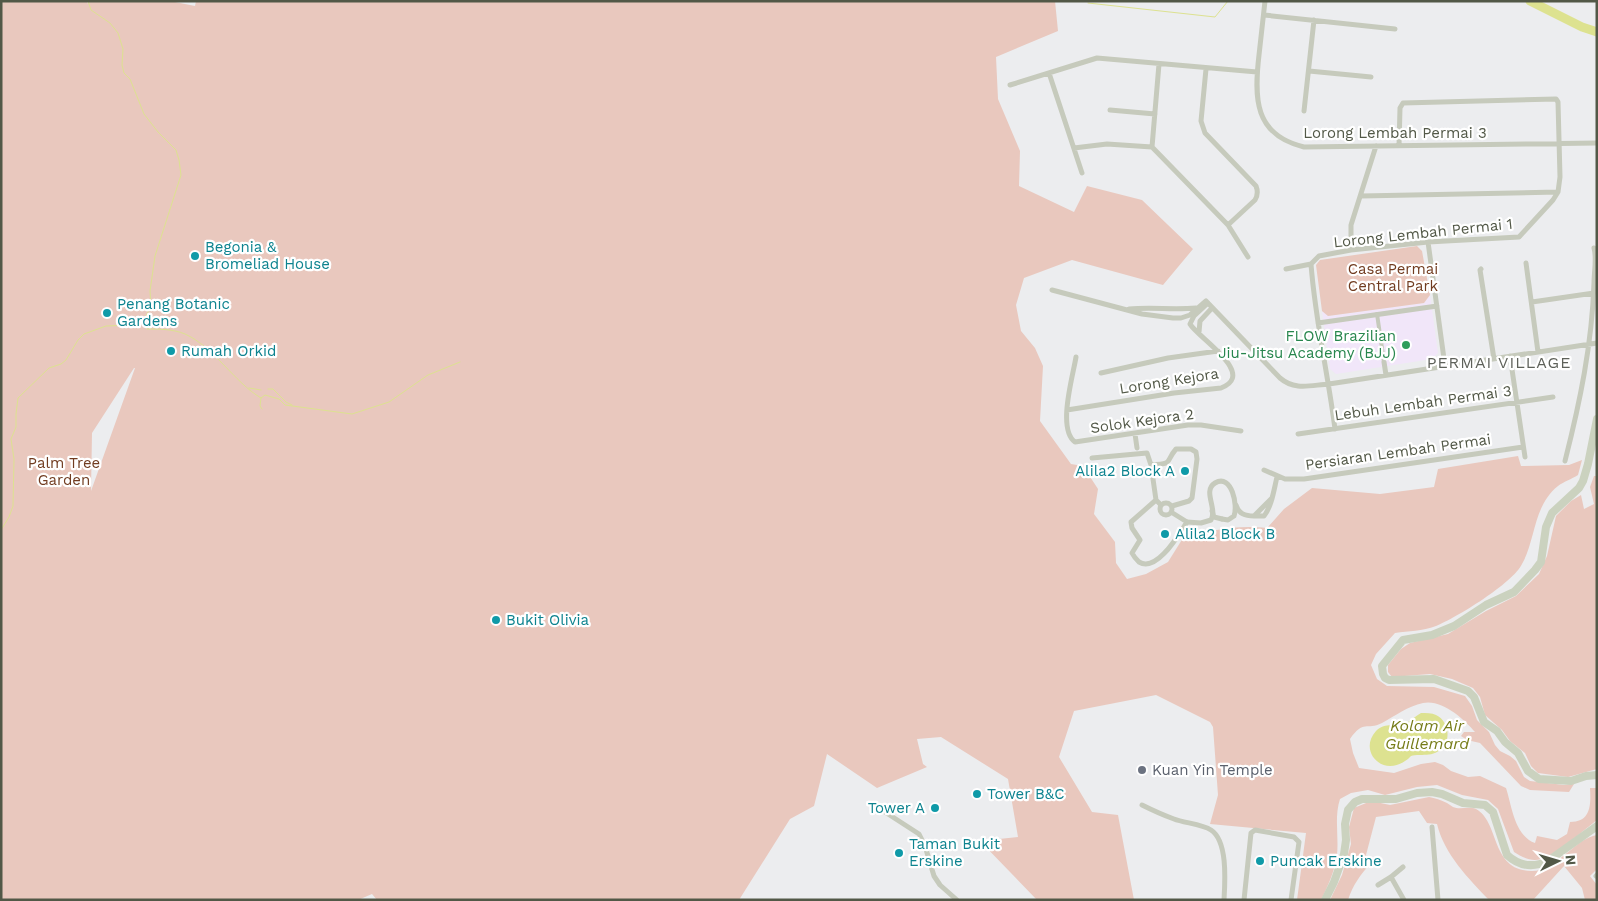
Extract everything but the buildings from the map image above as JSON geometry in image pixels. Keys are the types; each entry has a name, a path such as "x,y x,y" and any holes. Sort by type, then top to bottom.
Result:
{"main road":[{"path":"1597,419 1594,451 1583,481 1579,488 1560,504 1549,520 1541,562 1527,580 1514,592 1486,605 1454,626 1432,635 1403,640 1384,662 1382,670 1385,678 1389,680 1434,679 1468,691 1474,697 1484,722 1497,731 1504,742 1518,753 1528,771 1539,779 1571,781 1597,775"},
{"path":"1325,900 1344,854 1346,840 1345,824 1348,810 1355,802 1362,799 1396,800 1432,792 1462,802 1484,805 1493,812 1507,855 1512,860 1527,865 1539,865 1548,861 1597,826"}],"street":[{"name":"Lorong Lembah Permai 3","path":"1265,1 1256,97 1262,117 1276,134 1284,140 1304,147 1597,143"},
{"path":"1264,15 1395,29"},
{"path":"1304,110 1314,20"},
{"path":"1010,85 1097,58 1257,72"},
{"path":"1152,146 1159,64"},
{"path":"1206,69 1201,121 1205,133 1256,186 1258,195 1255,200 1228,224"},
{"path":"1309,71 1371,76"},
{"path":"1049,72 1082,174"},
{"path":"1361,196 1558,192 1560,177 1558,102 1556,99 1403,103 1400,108 1399,146"},
{"path":"1110,110 1155,114"},
{"path":"1074,148 1107,144 1152,146 1228,224 1248,257"},
{"path":"1351,250 1351,225 1376,146"},
{"name":"Lorong Lembah Permai 1","path":"1286,269 1311,264 1319,256 1351,250 1428,242 1519,237 1558,192"},
{"path":"1428,242 1445,366"},
{"path":"1565,461 1584,384 1590,344 1594,293 1594,248"},
{"path":"1526,263 1538,352"},
{"path":"1311,264 1318,323 1335,429"},
{"path":"1481,268 1494,359"},
{"path":"1052,290 1142,314 1181,318 1190,315 1204,302 1210,305 1287,384 1295,386 1329,384 1597,343"},
{"path":"1532,302 1594,293"},
{"path":"1210,305 1200,321 1199,332 1192,328 1190,320 1210,305"},
{"path":"1318,323 1437,306"},
{"path":"1127,310 1144,308 1177,310 1196,308"},
{"path":"1377,314 1386,375"},
{"name":"Lorong Kejora","path":"1067,410 1227,386 1231,382 1232,369 1218,351 1199,332"},
{"path":"1101,373 1168,358 1218,351"},
{"path":"1510,356 1524,457"},
{"name":"Solok Kejora 2","path":"1076,357 1067,410 1067,433 1070,439 1075,442 1188,425 1202,425 1241,431"},
{"name":"Lebuh Lembah Permai 3","path":"1298,434 1553,397"},
{"path":"1135,434 1137,448"},
{"name":"Persiaran Lembah Permai","path":"1264,470 1285,479 1304,479 1523,447"},
{"path":"1151,465 1166,464 1176,449 1191,449 1196,452 1197,459 1192,498 1172,509 1169,514 1163,514 1161,511 1162,505"},
{"path":"1092,458 1145,452 1149,455 1156,500 1162,505"},
{"path":"1162,505 1167,503 1187,522 1201,523 1211,520 1214,512 1209,493 1210,488 1214,483 1224,482 1229,485 1236,507 1234,516 1228,520 1214,517 1212,513 1209,488 1214,482 1223,481 1229,484 1240,512 1249,516 1264,516 1268,512 1277,477"},
{"path":"1156,500 1131,522 1132,528 1140,540 1132,553 1139,562 1150,564 1156,561 1168,550 1187,522"},
{"path":"1142,805 1173,819 1210,830 1217,837 1224,860 1226,875 1224,900"},
{"path":"885,812 919,834 925,846 934,876 957,900"},
{"path":"1432,827 1438,900"},
{"path":"1244,900 1251,833 1255,830 1294,837 1299,842 1291,900"},
{"path":"1378,885 1403,867"},
{"path":"1391,877 1404,900"}],"shaded area":[{"path":"1430,295 1438,353 1432,359 1336,374 1330,369 1322,311 1328,316 1424,303"}],"green space":[{"name":"Palm Tree Garden","path":"1,1 87,1 87,4 88,1 170,1 195,6 196,1 1055,1 1058,31 996,57 998,99 1020,151 1019,186 1074,212 1087,186 1142,200 1193,249 1163,285 1072,260 1024,278 1016,305 1021,331 1035,348 1043,366 1040,421 1071,464 1083,466 1098,489 1094,514 1115,542 1116,563 1127,579 1146,574 1168,562 1183,538 1225,529 1245,527 1267,528 1284,509 1312,488 1380,494 1434,487 1438,469 1518,456 1521,466 1569,465 1582,460 1578,475 1558,486 1544,503 1539,513 1527,554 1517,572 1508,581 1470,608 1445,622 1426,629 1395,633 1376,654 1371,665 1377,679 1387,686 1434,687 1465,696 1472,706 1477,720 1489,732 1495,745 1500,751 1516,761 1524,777 1530,781 1564,785 1574,784 1569,792 1530,790 1521,786 1480,743 1467,740 1461,736 1464,732 1475,732 1465,721 1452,711 1438,704 1423,703 1412,706 1382,723 1362,727 1350,739 1359,768 1394,773 1421,764 1435,762 1451,771 1468,777 1480,776 1506,788 1518,827 1522,834 1535,843 1537,836 1557,840 1567,834 1570,822 1577,821 1586,816 1590,806 1590,788 1597,788 1597,820 1561,848 1541,859 1530,859 1514,852 1498,809 1488,800 1462,795 1437,785 1417,787 1385,795 1368,790 1351,793 1340,799 1337,813 1336,861 1321,900 1297,900 1306,833 1210,824 1218,795 1213,727 1210,722 1156,695 1074,711 1059,757 1092,812 1118,815 1134,900 1037,900 980,841 1018,837 1008,779 941,737 917,739 923,764 927,767 877,788 827,754 814,806 790,819 739,900 377,900 372,894 358,900 1,900","holes":["135,368 91,491 92,433"]},
{"name":"Casa Permai Central Park","path":"1417,246 1422,251 1430,295 1424,303 1328,316 1322,311 1316,265 1320,260"},
{"path":"1594,476 1597,476 1597,769 1568,777 1538,773 1531,766 1525,753 1510,741 1502,730 1485,715 1480,697 1473,688 1452,679 1430,674 1392,677 1388,672 1388,665 1401,649 1410,643 1448,634 1486,611 1516,596 1539,574 1547,556 1556,516 1571,501 1581,495 1584,509 1594,504 1590,487"},
{"path":"1429,797 1448,803 1456,808 1476,809 1484,815 1502,854 1508,863 1518,869 1540,870 1557,861 1589,837 1597,835 1597,869 1590,876 1597,885 1597,900 1585,900 1582,888 1564,866 1533,900 1489,900 1451,856 1440,835 1437,824 1427,823 1419,811 1376,817 1366,855 1371,863 1357,880 1348,900 1330,900 1342,875 1351,844 1349,827 1354,808 1371,801 1390,805"}],"water":[{"name":"Kolam Air Guillemard","path":"1421,713 1434,714 1444,722 1447,737 1444,746 1432,754 1414,755 1396,765 1388,766 1375,760 1371,754 1370,746 1371,739 1376,731 1387,725 1405,724"}],"waterway":[{"path":"1,530 13,506 14,459 11,439 16,427 18,398 49,368 66,360 78,340 84,334 106,326 132,325 143,322 151,306 150,291 155,256 181,175 176,150 144,114 130,79 124,73 122,65 123,49 118,33 110,23 91,10 88,1"},
{"path":"1088,3 1215,17 1228,1"},
{"path":"1530,1 1582,27 1597,32"},
{"path":"143,322 147,329 176,331 195,340 261,398 265,395 279,399 285,405 352,414 389,402 428,375 460,362"},
{"path":"249,388 261,390"},
{"path":"268,389 273,389 286,402 292,405"},
{"path":"261,398 260,406 262,409"}],"place":[{"name":"Begonia & Bromeliad House","path":"195,256"},
{"name":"Penang Botanic Gardens","path":"107,313"},
{"name":"FLOW Brazilian Jiu-Jitsu Academy (BJJ)","path":"1406,345"},
{"name":"Rumah Orkid","path":"171,351"},
{"name":"Alila2 Block A","path":"1185,471"},
{"name":"Alila2 Block B","path":"1165,534"},
{"name":"Bukit Olivia","path":"496,620"},
{"name":"Kuan Yin Temple","path":"1142,770"},
{"name":"Tower B&C","path":"977,794"},
{"name":"Tower A","path":"935,808"},
{"name":"Taman Bukit Erskine","path":"899,853"},
{"name":"Puncak Erskine","path":"1260,861"}],"district":[{"name":"PERMAI VILLAGE","path":"1499,362"}]}
